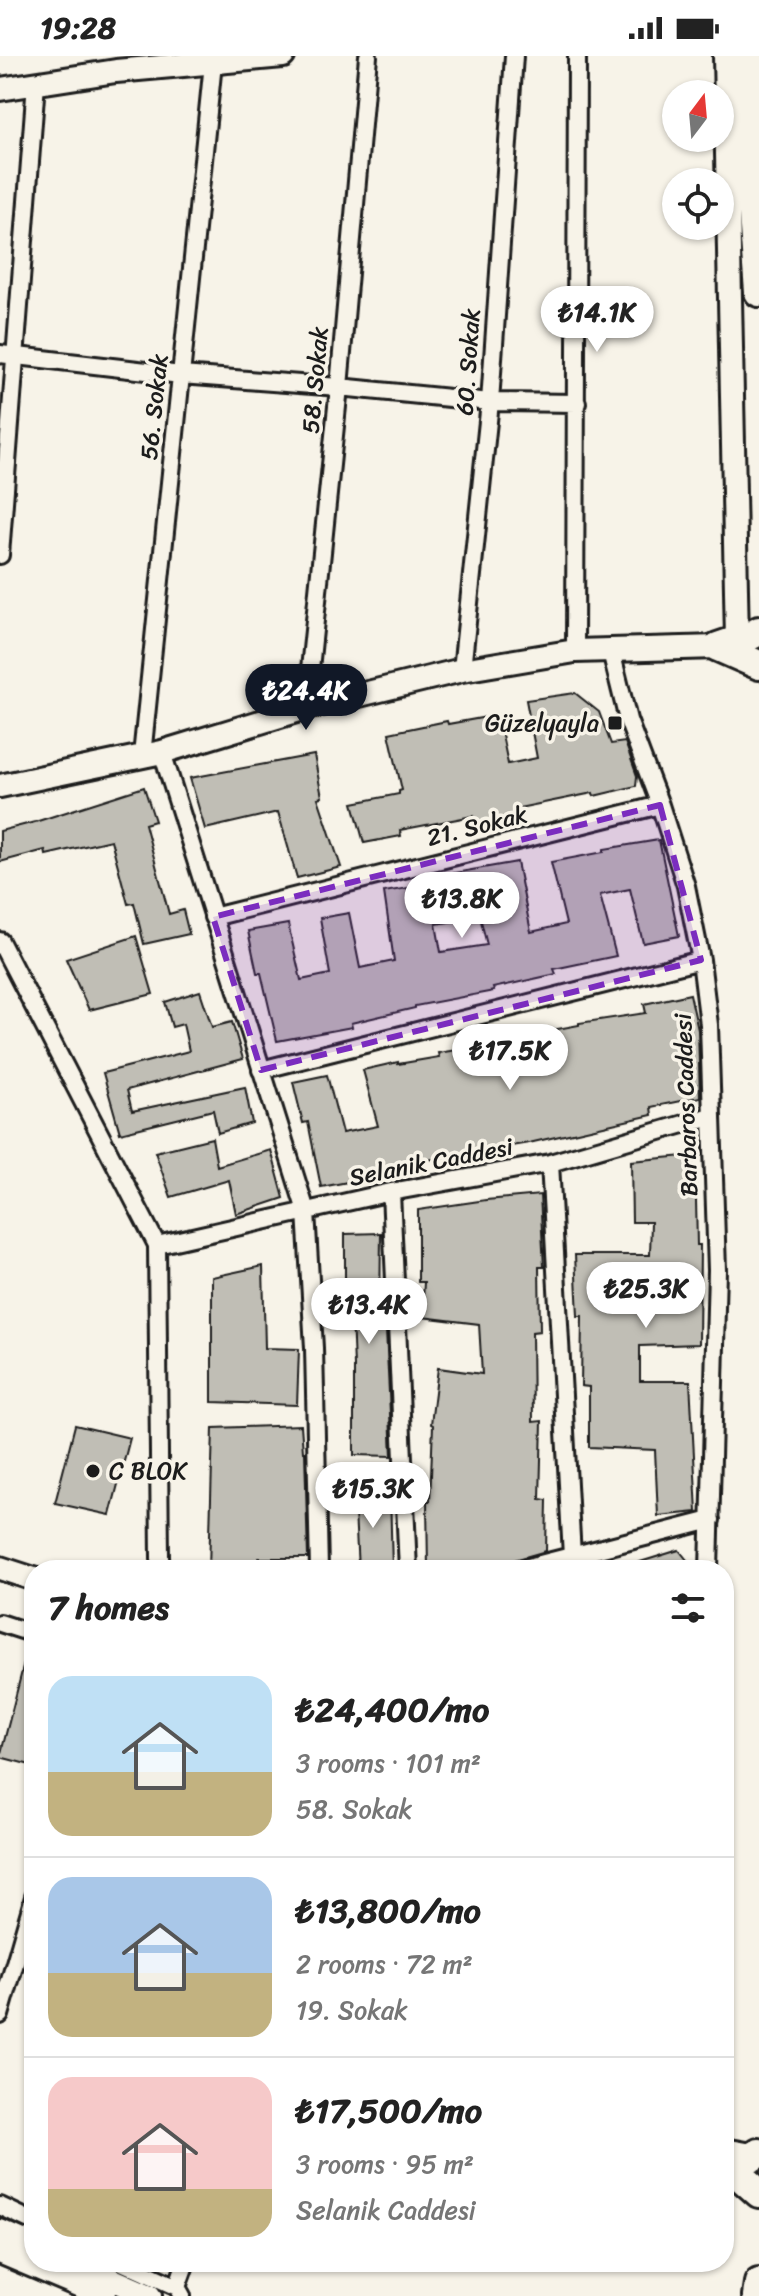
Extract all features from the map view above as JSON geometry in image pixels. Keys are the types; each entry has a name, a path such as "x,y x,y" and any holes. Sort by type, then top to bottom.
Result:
{"highway":[{"path":"749,56 752,200 759,292"},
{"path":"738,639 759,665"},
{"path":"734,2155 751,2158 759,2153"},
{"path":"734,2171 759,2193"},
{"path":"757,2296 759,2283"}],"street":[{"name":"58. Sokak","path":"306,708 339,387 368,56"},
{"name":"60. Sokak","path":"462,670 490,402 514,56"},
{"path":"575,651 577,56"},
{"path":"0,786 152,754 306,708 462,670 575,651 611,651 738,639 725,56"},
{"path":"0,89 115,64 213,63 275,57"},
{"name":"56. Sokak","path":"152,754 181,375 213,63"},
{"path":"0,555 7,355 36,83"},
{"path":"7,355 181,375 490,402 577,403"},
{"name":"Barbaros Caddesi","path":"611,651 628,720 686,886 701,960 709,1025 717,1270 709,1560"},
{"path":"152,754 213,917 306,1211 314,1348 319,1560"},
{"name":"21. Sokak","path":"213,917 660,805"},
{"path":"0,941 157,1245 160,1560"},
{"path":"261,1070 701,960"},
{"name":"Selanik Caddesi","path":"157,1245 391,1192 550,1163 711,1116"},
{"path":"550,1163 576,1560"},
{"path":"391,1192 408,1560"},
{"path":"585,1560 711,1520"},
{"path":"0,1568 24,1576"},
{"path":"0,1623 24,1631"},
{"path":"0,2015 24,1932"},
{"path":"0,2206 24,2217"},
{"path":"0,2231 24,2242"},
{"path":"0,2252 24,2262"},
{"path":"47,2272 104,2296"},
{"path":"95,2272 150,2296"},
{"path":"141,2272 179,2292 184,2272"}],"highlighted area":[{"path":"660,805 701,960 261,1070 213,917"}],"building":[{"path":"575,693 599,712 611,744 625,742 637,776 636,786 519,808 521,818 475,825 473,816 400,830 401,836 364,843 353,803 399,794 402,790 389,733 498,715 508,764 537,758 526,700"},
{"path":"314,755 322,797 318,798 341,867 297,878 278,812 205,829 190,778"},
{"path":"144,787 155,821 145,824 169,914 183,910 189,934 144,944 134,903 128,904 111,840 46,855 45,850 0,862 0,831"},
{"path":"659,840 679,936 643,943 630,889 600,895 616,956 554,969 556,974 493,988 494,991 415,1006 351,1023 352,1027 277,1041 248,931 288,924 301,980 330,974 320,918 349,913 360,968 394,961 384,892 450,881 449,874 517,862 531,932 566,924 551,862 604,852 604,849","holes":["480,917 487,945 441,952 436,924"]},
{"path":"136,936 153,994 89,1010 66,959"},
{"path":"200,991 212,1027 232,1022 243,1059 127,1090 132,1111 245,1087 252,1123 218,1133 213,1110 120,1133 103,1073 189,1051 183,1024 172,1027 165,1002"},
{"path":"690,994 698,1030 700,1097 651,1107 652,1115 529,1143 421,1161 384,1170 385,1175 321,1187 308,1122 303,1123 293,1082 327,1075 342,1133 378,1126 363,1070 439,1057 438,1053 511,1041 510,1038 579,1023 646,1013 644,1004"},
{"path":"212,1138 217,1166 271,1150 284,1198 236,1214 229,1180 171,1197 155,1152"},
{"path":"695,1155 697,1245 700,1245 699,1344 640,1346 640,1381 690,1381 697,1512 658,1516 655,1450 589,1447 589,1387 581,1386 582,1316 578,1316 575,1255 650,1255 651,1222 632,1222 631,1161"},
{"path":"540,1195 544,1267 539,1267 540,1331 532,1332 533,1422 542,1421 540,1499 547,1500 546,1551 514,1560 428,1560 431,1424 438,1368 482,1374 479,1324 422,1317 424,1282 418,1282 418,1210"},
{"path":"381,1233 380,1309 385,1309 392,1456 354,1455 351,1292 345,1292 345,1234"},
{"path":"263,1266 265,1348 299,1349 297,1405 212,1402 212,1277"},
{"name":"C BLOK","path":"75,1425 130,1438 110,1515 55,1503"},
{"path":"301,1425 305,1452 308,1558 209,1560 213,1428"},
{"path":"354,1491 390,1491 392,1560 357,1560"},
{"path":"679,1550 687,1560 647,1560"},
{"path":"24,1663 24,1763 0,1757"}],"place":[{"name":"Güzelyayla","path":"615,723"},
{"name":"C BLOK","path":"93,1471"}]}
